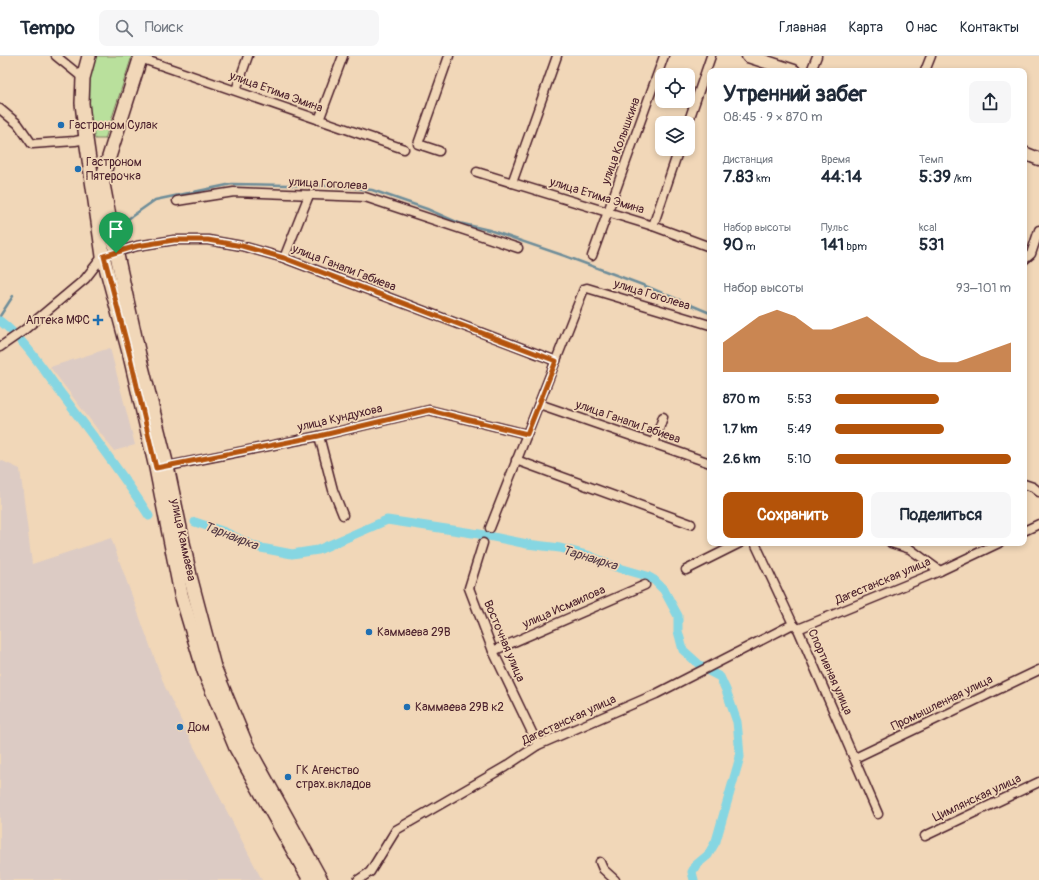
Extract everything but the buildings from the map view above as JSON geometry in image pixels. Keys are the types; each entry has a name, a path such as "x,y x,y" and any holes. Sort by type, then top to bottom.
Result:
{"main road":[{"name":"улица Каммаева","path":"89,56 83,78 82,103 86,139 97,179 110,254 139,355 162,467 214,667 246,744 321,880"},
{"path":"97,179 141,57"},
{"name":"улица Каммаева","path":"162,467 181,594 204,671 236,748 310,880"}],"street":[{"path":"56,56 83,78"},
{"path":"236,90 248,56"},
{"path":"320,120 344,56"},
{"path":"439,151 418,144 449,56"},
{"path":"512,183 557,56"},
{"name":"улица Колышкина","path":"592,256 664,56"},
{"path":"690,116 711,56"},
{"path":"748,56 785,68"},
{"path":"812,68 817,56"},
{"path":"926,68 931,56"},
{"name":"улица Етима Эмина","path":"141,57 404,149"},
{"path":"0,109 18,124 32,144 86,139"},
{"path":"1027,154 1039,159"},
{"path":"653,226 677,156"},
{"name":"улица Етима Эмина","path":"477,172 653,226 707,246"},
{"name":"улица Гоголева","path":"177,201 234,192 365,196 518,248"},
{"path":"284,258 309,195"},
{"path":"1027,257 1031,254 1039,230"},
{"name":"улица Ганапи Габиева","path":"110,254 137,246 174,240 208,240 242,246 284,258 556,361"},
{"path":"3,345 23,331 85,279 110,254"},
{"name":"улица Гоголева","path":"556,361 581,294 584,289 587,288 707,324"},
{"path":"490,528 556,361"},
{"name":"улица Ганапи Габиева","path":"539,404 707,462"},
{"name":"улица Кундухова","path":"162,467 319,436 429,410 527,434"},
{"path":"654,444 663,417"},
{"path":"319,436 333,490 343,515"},
{"path":"516,460 692,524"},
{"path":"1027,485 1033,487 1039,492"},
{"path":"1027,530 1039,524"},
{"name":"Восточная улица","path":"483,543 469,588 494,651 538,745"},
{"path":"686,570 734,546"},
{"name":"Спортивная улица","path":"756,546 796,627 855,758 878,814"},
{"path":"902,546 910,548 940,570"},
{"name":"Дагестанская улица","path":"358,880 370,872 396,830 505,767 538,745 656,694 718,662 796,627 940,570 992,546"},
{"name":"улица Исмаилова","path":"494,651 645,585"},
{"name":"Промышленная улица","path":"855,758 1039,670"},
{"name":"Цимлянская улица","path":"925,836 1039,782"},
{"path":"600,862 603,869 615,880"}],"shaded area":[{"path":"110,348 135,445 114,451 50,367"},
{"path":"0,460 20,469 32,564 111,538 165,687 262,880 0,880"}],"green space":[{"path":"94,56 132,56 105,139 95,139 87,104 89,76"}],"waterway":[{"path":"128,219 155,200 232,184 338,186 372,190 427,209 459,223 489,230 565,256 648,287 707,312"},
{"path":"0,316 13,296"},
{"name":"Тарнаирка","path":"0,321 9,328 34,356 118,470 149,516"},
{"name":"Тарнаирка","path":"195,522 225,532 256,547 292,554 318,550 387,520 479,534 527,544 560,548 587,555 616,567 647,576 654,580 664,590 678,616 678,631 683,650 703,668 720,677 737,722 740,757 716,841 708,855 696,865 692,872 694,880"}],"place":[{"name":"Гастроном Сулак","path":"61,125"},
{"name":"Гастроном Пятерочка","path":"78,169"},
{"name":"Аптека МФС","path":"98,320"},
{"name":"Каммаева 29В","path":"369,632"},
{"name":"Каммаева 29В к2","path":"407,707"},
{"name":"Дом","path":"180,727"},
{"name":"ГК Агенство страх.вкладов","path":"288,777"}],"route":[{"path":"174,240 208,240 242,246 284,258 556,361 527,434 429,410 319,436 156,468 130,356 104,256 116,253 137,246 174,240"}]}
